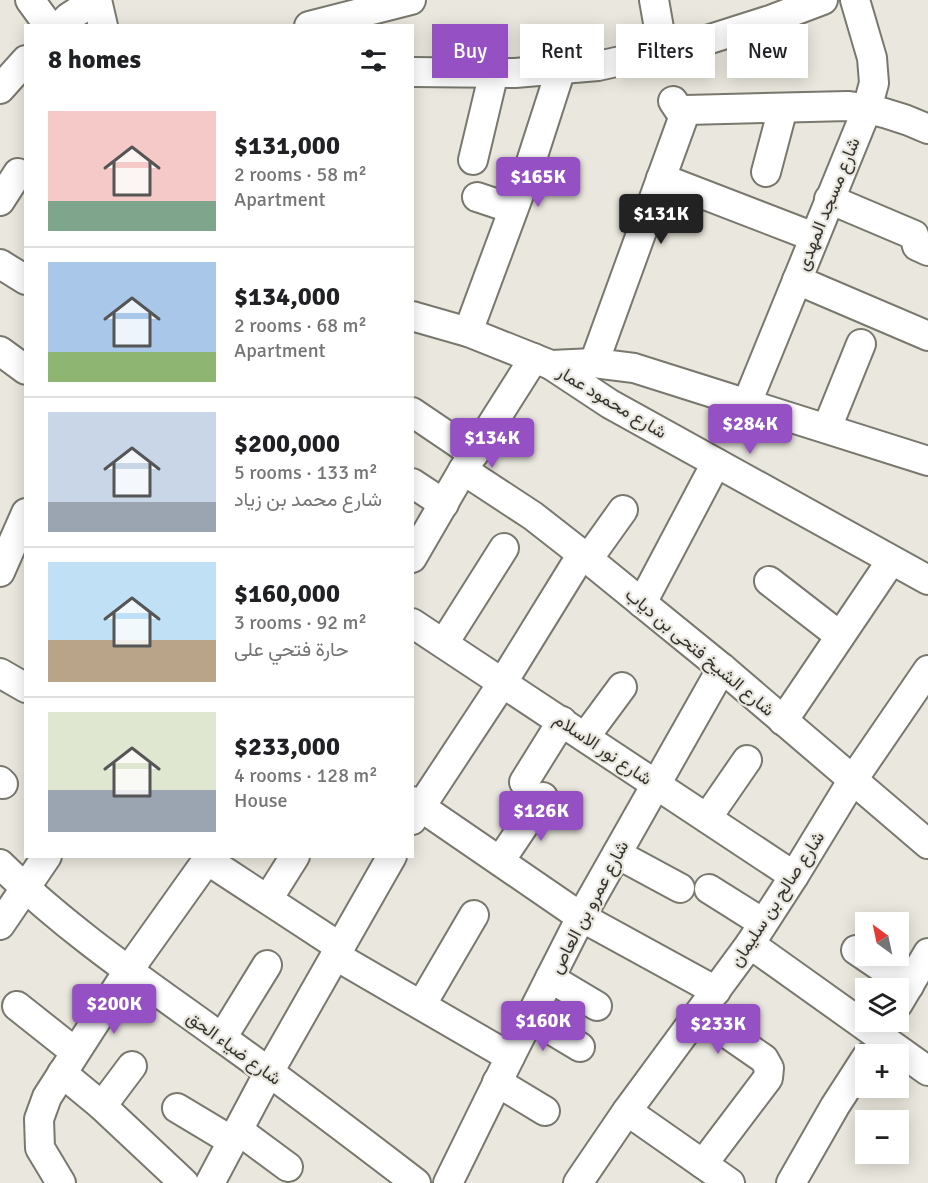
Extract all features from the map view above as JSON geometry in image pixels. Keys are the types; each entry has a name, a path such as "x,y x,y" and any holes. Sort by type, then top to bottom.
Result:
{"street":[{"path":"30,0 48,24"},
{"path":"62,24 96,0 103,24"},
{"path":"654,0 658,24"},
{"path":"715,37 823,0"},
{"name":"شارع مسجد المهدى","path":"747,403 867,109 874,83 872,58 855,0"},
{"path":"321,24 402,10"},
{"path":"414,72 432,72"},
{"path":"473,160 493,78"},
{"path":"468,332 530,165 558,78"},
{"path":"594,363 661,178 679,104 783,108 848,106 911,121 928,129"},
{"path":"766,172 783,108"},
{"path":"0,201 14,171"},
{"path":"661,178 814,237"},
{"path":"477,196 513,208"},
{"path":"830,199 914,235 917,246 928,251"},
{"path":"0,264 24,279"},
{"path":"797,280 928,336"},
{"name":"شارع محمود عمار","path":"414,317 468,332 543,361 610,404 928,580"},
{"path":"827,428 861,344"},
{"path":"0,351 24,369"},
{"path":"414,555 469,462 543,361 594,363 634,368 926,456"},
{"name":"شارع الشيخ فتحى بن دياب","path":"414,414 533,516 722,668 928,844"},
{"path":"642,603 716,463"},
{"path":"414,484 444,504"},
{"path":"623,510 585,557 503,682 415,809 500,861 581,917 716,991"},
{"path":"0,572 24,517"},
{"path":"444,643 504,548"},
{"path":"783,722 891,561"},
{"path":"769,581 840,636"},
{"name":"شارع نور الاسلام","path":"414,624 794,876"},
{"name":"شارع عمرو بن العاص","path":"448,1183 581,917 722,668"},
{"name":"شارع صالح بن سليمان","path":"578,1183 627,1111 757,934 852,781 928,670"},
{"path":"0,673 24,687"},
{"path":"585,737 622,687"},
{"path":"500,861 562,722"},
{"path":"707,818 747,760"},
{"path":"617,854 680,888"},
{"path":"0,925 46,858"},
{"path":"61,1183 40,1148 39,1119 47,1097 128,971 208,858 338,951 510,1057"},
{"path":"268,899 294,858"},
{"path":"210,1183 268,1072 391,858"},
{"name":"شارع ضياء الحق","path":"0,864 25,889 98,949 222,1038 416,1183"},
{"path":"710,889 875,1042 928,1071"},
{"path":"422,1004 474,915"},
{"path":"909,986 928,953"},
{"path":"222,1038 267,965"},
{"path":"873,966 886,978"},
{"path":"550,978 597,1006"},
{"path":"17,1006 68,1063 102,1106 184,1183"},
{"path":"699,1014 764,1059 769,1068 768,1078 703,1164"},
{"path":"530,1017 580,1047"},
{"path":"791,1183 875,1042"},
{"path":"102,1106 132,1066"},
{"path":"497,1082 546,1111"},
{"path":"177,1108 235,1136 288,1167"},
{"path":"627,1111 730,1183"}]}
